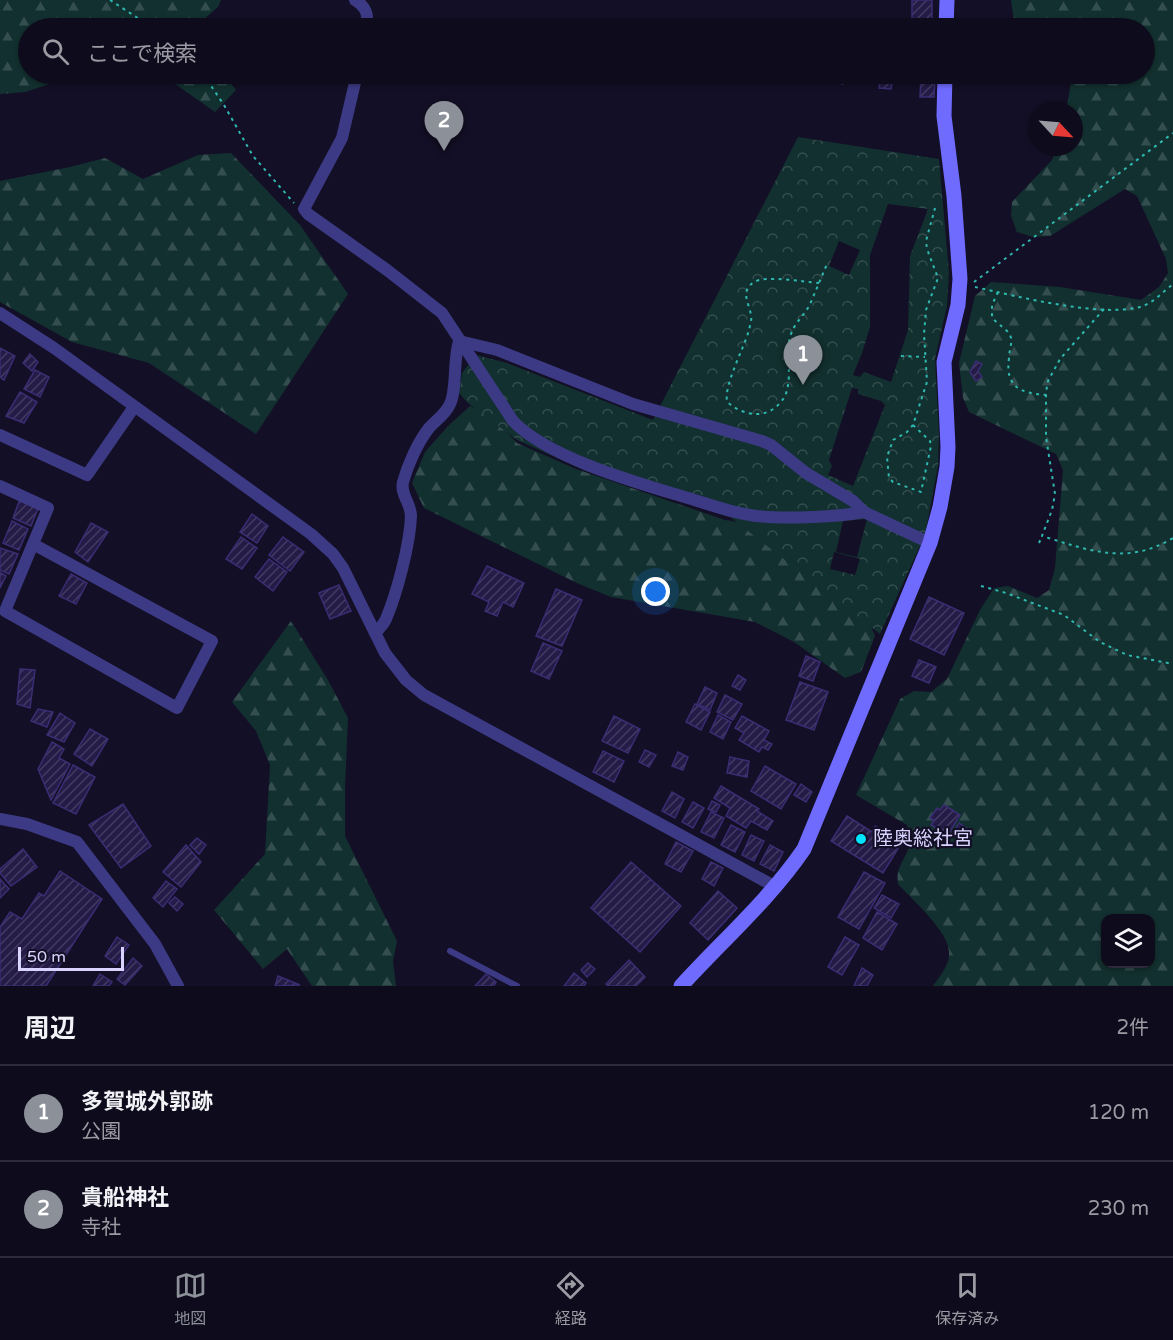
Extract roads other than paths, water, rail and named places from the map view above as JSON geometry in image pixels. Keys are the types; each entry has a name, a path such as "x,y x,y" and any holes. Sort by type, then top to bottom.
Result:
{"street":[{"path":"355,0 364,7 367,18"},
{"path":"946,18 947,0"},
{"path":"355,84 342,138 304,209 442,313 513,421 524,433 540,443 588,464 667,492 750,515 771,517 864,512"},
{"path":"681,986 774,886 804,849 930,543 940,507 946,468 948,447 944,362 958,305 960,279 954,196 944,116 945,84"},
{"path":"0,313 54,348 311,534 333,554 343,568 385,653 406,680 431,699 774,886"},
{"path":"459,341 497,350 633,404 762,441 771,445 806,473 853,501 864,512 930,543"},
{"path":"375,633 386,621 407,547 411,515 410,506 402,492 403,482 414,454 430,428 444,415 452,402 455,353 459,341"},
{"path":"0,435 87,474 134,407"},
{"path":"0,486 48,507 5,611 177,708 212,641 33,544"},
{"path":"0,819 27,824 77,842 155,944 178,986"}],"lane":[{"path":"450,951 518,986"}],"place":[{"name":"貴船神社","path":"444,151"},
{"name":"多賀城外郭跡","path":"803,385"},
{"name":"陸奥総社宮","path":"861,839"}]}
